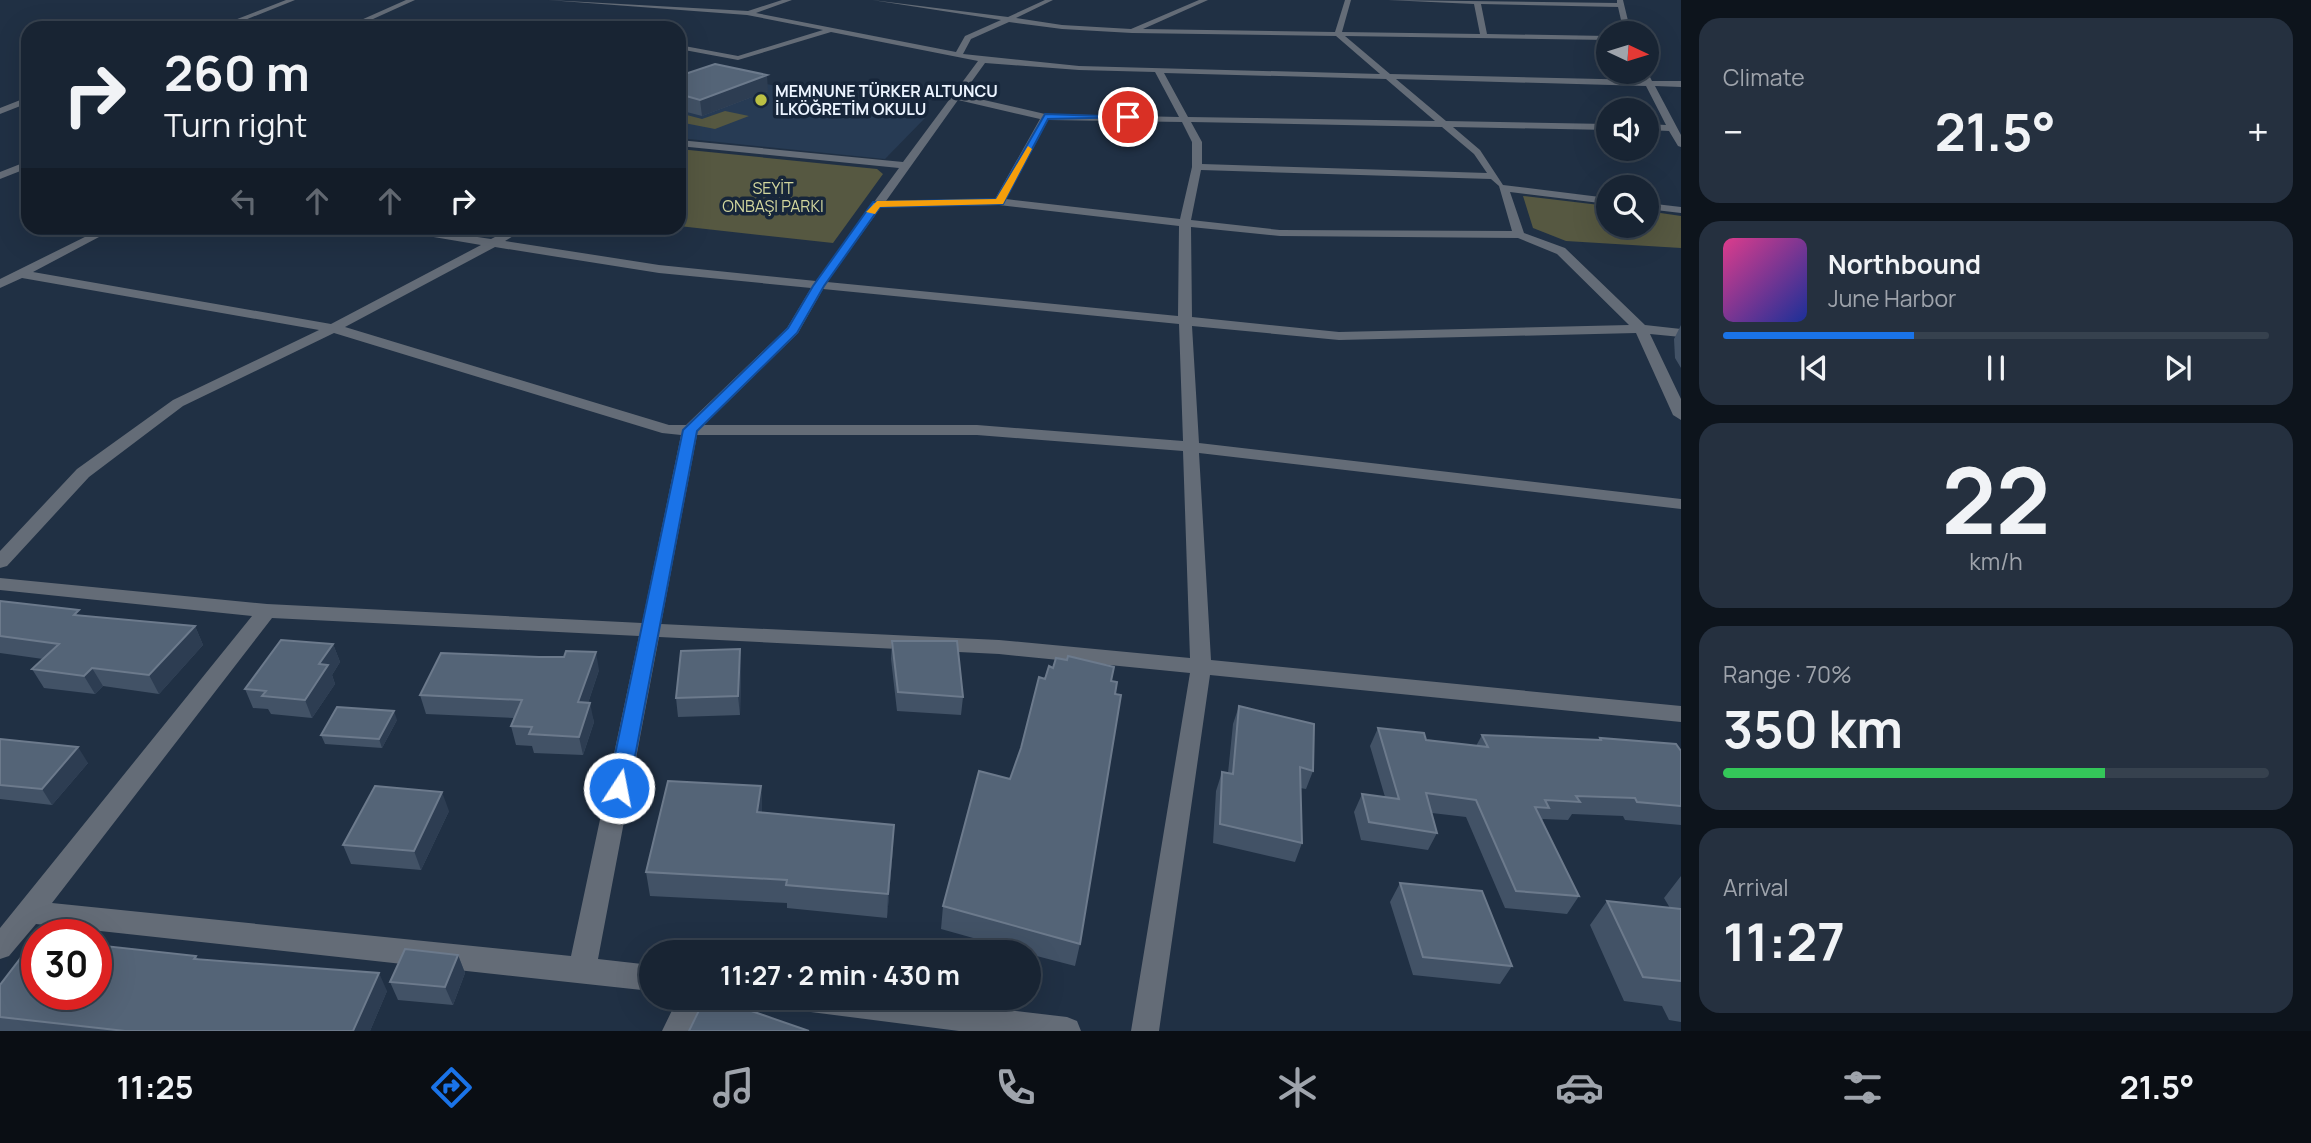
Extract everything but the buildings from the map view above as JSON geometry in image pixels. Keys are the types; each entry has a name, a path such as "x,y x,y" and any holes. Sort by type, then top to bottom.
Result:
{"street":[{"path":"236,21 292,0"},
{"path":"363,21 412,0"},
{"path":"551,0 747,13 983,60 1079,68 1596,81"},
{"path":"747,13 789,0"},
{"path":"875,0 1062,27 1132,31 1596,38"},
{"path":"908,5 921,0"},
{"path":"958,55 968,37 1050,0"},
{"path":"1132,31 1205,0"},
{"path":"1339,34 1348,0"},
{"path":"1391,0 1620,3 1625,21"},
{"path":"1478,2 1484,36"},
{"path":"714,66 832,30"},
{"path":"1339,34 1477,152 1503,188 1519,235"},
{"path":"686,48 738,58"},
{"path":"582,970 690,430 793,330 818,286 983,60"},
{"path":"1145,1031 1201,666 1185,319 1185,223 1197,167 1197,142 1158,70"},
{"path":"1659,83 1681,84"},
{"path":"1648,84 1681,145"},
{"path":"957,97 1045,117 1184,117 1596,127"},
{"path":"4,109 21,103"},
{"path":"999,202 1045,117"},
{"path":"1659,127 1672,128"},
{"path":"686,145 904,165"},
{"path":"1,175 21,167"},
{"path":"1197,167 1494,176"},
{"path":"1,175 21,177"},
{"path":"1503,188 1596,200"},
{"path":"877,204 999,202 1280,233 1519,235 1561,251 1641,329 1681,415"},
{"path":"1659,207 1681,210"},
{"path":"0,284 97,235"},
{"path":"444,235 659,269 1339,335 1641,329 1681,333"},
{"path":"0,562 83,473 178,403 333,328 509,235"},
{"path":"20,274 333,328 668,430 977,430 1192,447 1681,504"},
{"path":"0,584 267,611 650,632 815,636 986,646 1681,714"},
{"path":"0,947 267,611"},
{"path":"30,912 639,977"},
{"path":"676,1031 686,1010"},
{"path":"899,1010 1067,1031"}],"shaded area":[{"name":"MEMNUNE TÜRKER ALTUNCU İLKÖĞRETİM OKULU","path":"711,72 925,118 885,159 686,139 686,81"}],"green space":[{"path":"725,111 749,116 715,129 686,123 686,115 702,119"},
{"name":"SEYİT ONBAŞI PARKI","path":"686,150 877,169 883,174 833,243 686,227"},
{"path":"1523,196 1596,205 1596,238 1659,238 1659,213 1681,216 1681,248 1566,241 1533,228"}],"slow traffic":[{"path":"871,212 877,204 999,202 1028,149"}],"place":[{"name":"MEMNUNE TÜRKER ALTUNCU İLKÖĞRETİM OKULU","path":"761,100"}],"route":[{"path":"619,788 690,430 793,330 818,286 877,204 999,202 1045,117 1128,117"}]}
